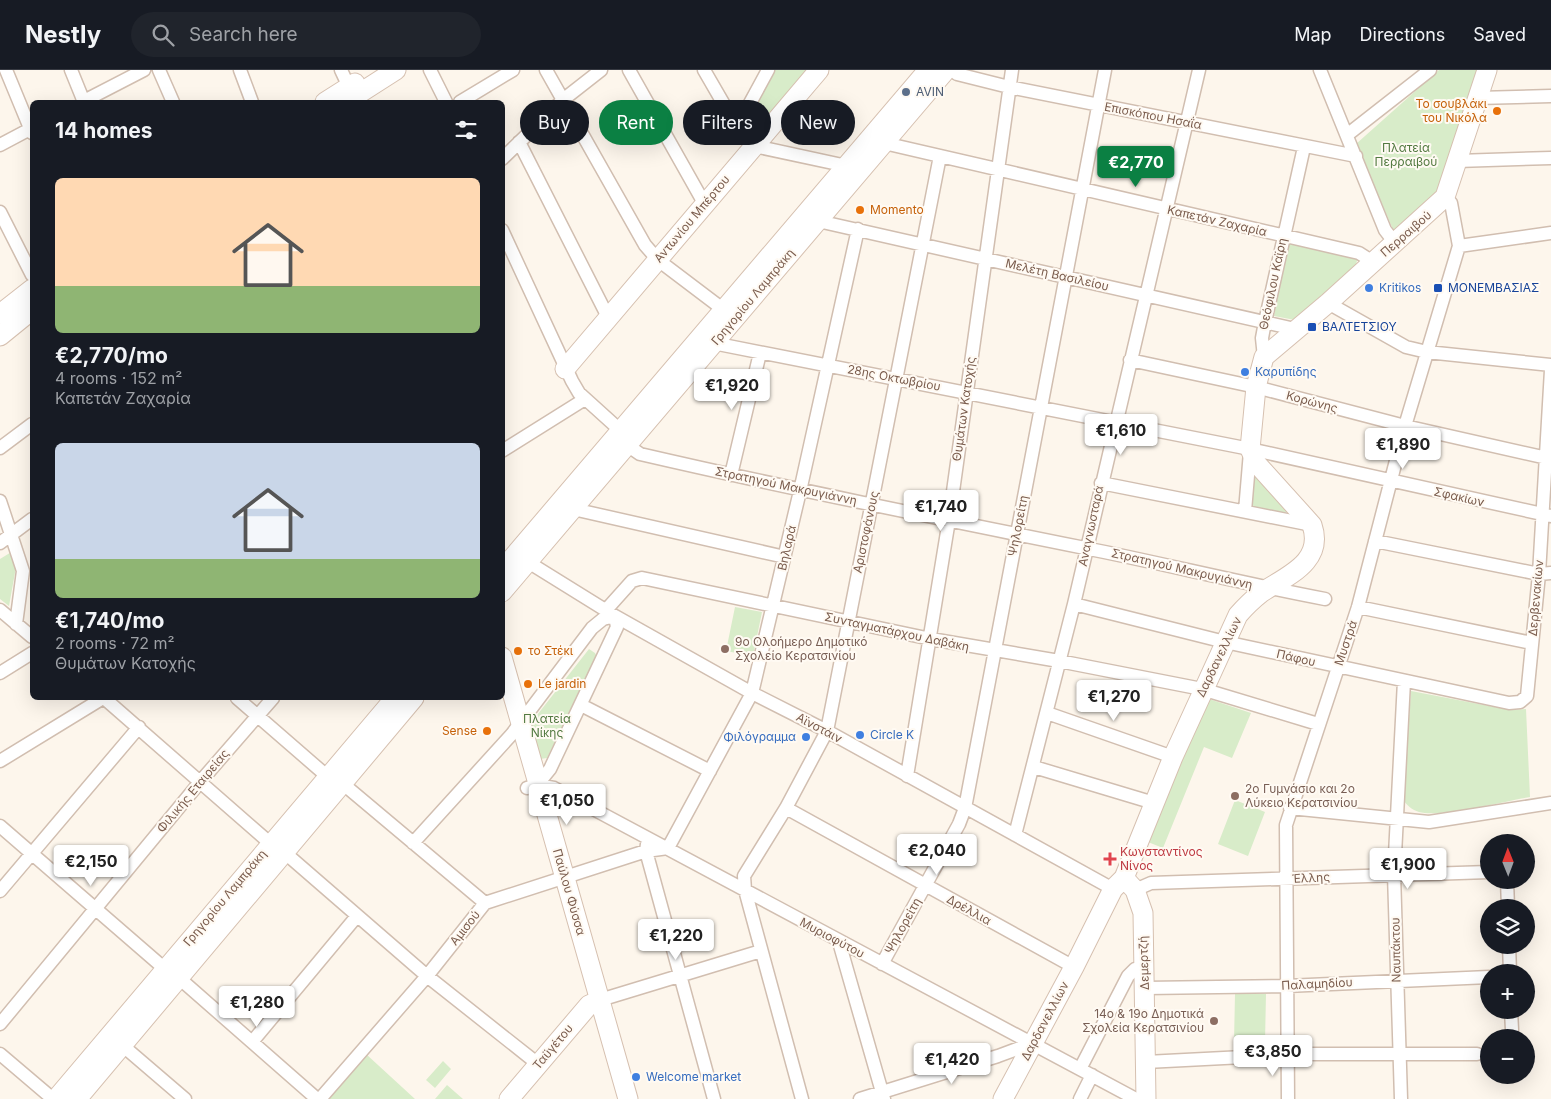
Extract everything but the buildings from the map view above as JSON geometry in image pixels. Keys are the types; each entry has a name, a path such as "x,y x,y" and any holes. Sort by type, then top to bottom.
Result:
{"street":[{"path":"6,70 30,125"},
{"path":"71,70 83,100"},
{"path":"88,100 144,70"},
{"path":"159,70 172,100"},
{"path":"240,70 251,100"},
{"path":"348,92 375,70"},
{"path":"330,100 396,70"},
{"path":"430,70 445,100"},
{"path":"463,100 513,70"},
{"path":"546,70 645,245 658,260 724,310"},
{"path":"505,156 564,99 601,70"},
{"path":"629,70 704,203"},
{"path":"704,70 722,100"},
{"path":"751,100 768,70"},
{"name":"Αντωνίου Μπέρτου","path":"565,369 704,203 819,70"},
{"name":"Γρηγορίου Λαμπράκη","path":"505,589 573,509 624,438 724,310 928,70"},
{"name":"Γρηγορίου Λαμπράκη","path":"505,567 714,343 946,70"},
{"name":"Επισκόπου Ησαΐα","path":"952,70 957,74 1009,87 1098,106 1356,156"},
{"name":"Θυμάτων Κατοχής","path":"907,776 949,520 1012,70"},
{"name":"Ψηλορείτη","path":"882,964 965,808 1064,276 1105,70"},
{"name":"Αναγνωσταρά","path":"1016,836 1074,604 1115,422 1199,70"},
{"path":"1347,135 1430,70"},
{"name":"Περραιβού","path":"1264,357 1328,303 1445,197 1487,70"},
{"path":"1322,71 1385,230 1395,243"},
{"path":"1477,98 1551,96"},
{"path":"0,145 30,131"},
{"path":"519,142 608,318"},
{"name":"Καπετάν Ζαχαρία","path":"884,143 1359,253 1373,262"},
{"path":"754,146 847,166"},
{"name":"Θεόφιλου Καϊρη","path":"1245,511 1256,387 1264,357 1262,338 1264,322 1304,147"},
{"name":"Αριστοφάνους","path":"745,890 744,876 786,808 827,731 940,156"},
{"path":"1457,161 1551,158"},
{"name":"Μυστρά","path":"1288,1099 1286,1054 1286,825 1290,808 1358,607 1405,426 1459,246 1451,203 1445,197"},
{"path":"0,212 3,226 30,272"},
{"name":"Μελέτη Βασιλείου","path":"818,220 1295,329"},
{"name":"Βηλαρά","path":"668,848 752,693 785,557 858,229"},
{"path":"1459,246 1551,233"},
{"name":"Στρατηγού Μακρυγιάννη","path":"505,237 565,369 585,399 640,454 800,491 872,504 1086,548 1270,589 1326,599"},
{"path":"0,314 30,290"},
{"path":"1328,303 1406,347 1427,352 1551,365"},
{"path":"0,336 30,312"},
{"name":"28ης Οκτωβρίου","path":"714,343 1250,449"},
{"path":"732,475 760,353"},
{"name":"Κορώνης","path":"1130,360 1256,387 1405,426 1548,459"},
{"name":"Δερβενακίων","path":"1520,702 1527,696 1532,643 1545,574 1551,370"},
{"path":"505,449 585,399"},
{"path":"0,448 30,426"},
{"path":"1250,449 1257,464 1312,525"},
{"name":"Σφακίων","path":"1250,449 1546,516"},
{"path":"1101,483 1312,525"},
{"path":"0,501 12,534 28,568 16,624"},
{"path":"573,509 785,557"},
{"path":"0,543 30,520"},
{"name":"Δαρδανελλίων","path":"1003,1099 1074,968 1124,886 1173,757 1202,689 1238,615 1247,604 1270,589 1310,557 1314,531 1312,525"},
{"path":"1375,541 1545,574"},
{"name":"Αϊνστάιν","path":"528,562 610,613 752,693 827,731 1016,836 1124,886"},
{"name":"Συνταγματάρχου Δαβάκη","path":"610,613 626,586 636,578 774,605 930,640 1059,661 1202,689 1318,724"},
{"name":"Πάφου","path":"1074,604 1225,642 1338,667 1509,704 1520,702"},
{"path":"1358,607 1532,643"},
{"path":"0,610 30,635"},
{"path":"413,843 520,732 592,628 610,613 617,627 550,769 532,786"},
{"path":"0,673 30,654"},
{"name":"Παύλου Φύσσα","path":"505,670 532,786 594,1002 628,1099"},
{"name":"Ναυπάκτου","path":"1401,1099 1394,874 1404,681"},
{"path":"0,761 100,700"},
{"path":"105,700 427,976 538,1064"},
{"path":"239,700 485,902"},
{"name":"Φιλικής Εταιρείας","path":"0,1024 200,782 271,700"},
{"name":"Γρηγορίου Λαμπράκη","path":"54,1099 172,974 335,780 394,700"},
{"name":"Γρηγορίου Λαμπράκη","path":"335,780 412,700"},
{"name":"Παύλου Φύσσα","path":"502,700 520,732"},
{"path":"581,705 710,771"},
{"path":"1047,713 1173,757"},
{"path":"0,891 139,727"},
{"path":"1034,767 1154,804"},
{"name":"Μυριοφύτου","path":"532,786 554,788 647,845 668,848 839,942 1033,1042 1136,1099"},
{"path":"1290,808 1429,822 1551,802"},
{"name":"Δρέλλια","path":"786,808 1074,968"},
{"path":"0,826 319,1099"},
{"path":"647,845 678,974 714,1099"},
{"name":"Αμισού","path":"319,1099 427,976 485,902 559,879 647,845"},
{"name":"Έλλης","path":"1124,886 1151,883 1480,872"},
{"name":"Δεμερτζή","path":"1124,886 1143,913 1146,1099"},
{"path":"745,890 802,1099"},
{"path":"252,1042 357,916"},
{"path":"839,942 883,1096"},
{"path":"594,1002 678,974 761,951"},
{"path":"1080,1068 1128,976 1135,969 1145,968"},
{"name":"Γρηγορίου Λαμπράκη","path":"77,1099 122,1045 172,974"},
{"name":"Παλαμηδίου","path":"1145,988 1286,986 1480,977"},
{"name":"Παύλου Φύσσα","path":"594,1002 614,1099"},
{"name":"Ταϋγέτου","path":"509,1099 594,1002"},
{"path":"860,1099 883,1096 1033,1042"},
{"path":"122,1045 185,1099"},
{"path":"0,1054 54,1099"},
{"path":"1286,1054 1476,1054"},
{"path":"1146,1062 1263,1056"},
{"path":"1080,1099 1092,1075"}],"green space":[{"path":"768,70 809,70 783,100 781,100 771,114 771,100 753,100"},
{"name":"Πλατεία Περραιβού","path":"1439,70 1480,70 1434,198 1395,234 1356,144"},
{"path":"1289,239 1358,256 1356,265 1295,320 1274,316"},
{"path":"1256,474 1290,512 1269,513 1249,508 1252,477"},
{"path":"13,551 16,567 9,606 0,599 0,559"},
{"path":"735,607 762,612 753,656 726,651"},
{"name":"Πλατεία Νίκης","path":"589,649 597,657 547,758 540,759 530,724"},
{"path":"1411,691 1510,710 1526,709 1530,797 1442,813 1419,812 1408,805 1403,800"},
{"path":"1203,697 1251,713 1232,758 1204,747 1163,848 1143,840"},
{"path":"1235,800 1265,812 1248,856 1218,844"},
{"path":"1235,994 1266,994 1265,1042 1234,1042"},
{"path":"366,1054 415,1099 328,1099"},
{"path":"443,1061 451,1069 435,1088 426,1080"},
{"path":"447,1085 463,1099 435,1099"}],"place":[{"name":"AVIN","path":"906,92"},
{"name":"Το σουβλάκι του Νικόλα","path":"1497,111"},
{"name":"Momento","path":"860,210"},
{"name":"Kritikos","path":"1369,288"},
{"name":"ΜΟΝΕΜΒΑΣΙΑΣ","path":"1438,288"},
{"name":"ΒΑΛΤΕΤΣΙΟΥ","path":"1312,327"},
{"name":"Καρυπίδης","path":"1245,372"},
{"name":"9ο Ολοήμερο Δημοτικό Σχολείο Κερατσινίου","path":"725,649"},
{"name":"το Στέκι","path":"518,651"},
{"name":"Le jardin","path":"528,684"},
{"name":"Sense","path":"487,731"},
{"name":"Circle K","path":"860,735"},
{"name":"Φιλόγραμμα","path":"806,737"},
{"name":"2ο Γυμνάσιο και 2ο Λύκειο Κερατσινίου","path":"1235,796"},
{"name":"Κωνσταντίνος Νίνος","path":"1110,859"},
{"name":"14ο & 19ο Δημοτικά Σχολεία Κερατσινίου","path":"1214,1021"},
{"name":"Welcome market","path":"636,1077"}]}
